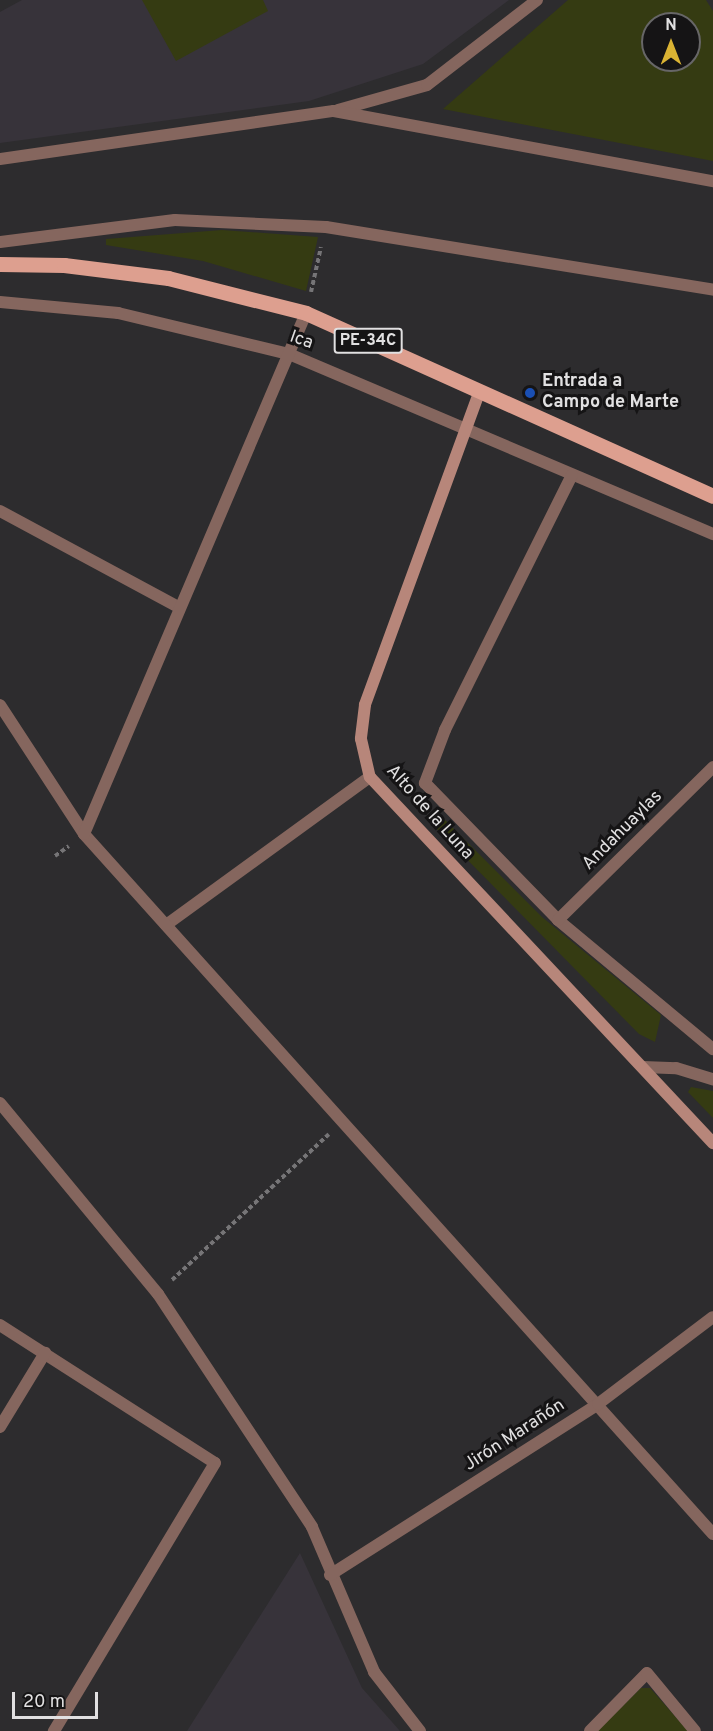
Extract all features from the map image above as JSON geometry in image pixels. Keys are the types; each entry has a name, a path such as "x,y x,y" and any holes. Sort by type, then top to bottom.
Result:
{"main road":[{"name":"PE-34C","path":"0,264 63,265 168,278 306,313 479,393 713,496"},
{"name":"Alto de la Luna","path":"479,393 464,426 365,705 361,739 370,777 713,1143"}],"street":[{"path":"0,159 334,111 427,85 537,0"},
{"path":"334,111 713,181"},
{"path":"0,242 175,220 326,227 713,290"},
{"name":"Ica","path":"0,302 118,313 289,354 464,426 572,475 713,534"},
{"path":"84,834 178,607 306,313"},
{"path":"572,475 445,730 425,783 558,920 713,1050"},
{"path":"0,511 178,607"},
{"path":"0,705 84,834 713,1534"},
{"name":"Andahuaylas","path":"558,920 713,767"},
{"path":"166,925 370,777"},
{"path":"643,1067 676,1068 713,1079"},
{"path":"0,1103 158,1294 312,1527 330,1575 374,1672 420,1731"},
{"name":"Jirón Marañón","path":"330,1575 598,1404 713,1317"},
{"path":"0,1325 215,1463 54,1731"},
{"path":"0,1427 45,1353"},
{"path":"590,1731 647,1673 695,1731"}],"path":[{"path":"306,313 326,227"},
{"path":"158,1294 343,1122"}],"shaded area":[{"path":"22,0 509,0 423,64 309,101 0,143 0,12"},
{"path":"300,1553 362,1688 400,1731 187,1731"}],"green space":[{"path":"142,0 263,0 268,11 176,61"},
{"path":"568,0 706,0 713,11 713,161 443,109"},
{"path":"222,230 318,237 306,291 203,261 106,245 106,239"},
{"path":"442,817 542,917 661,1015 655,1042 639,1034 433,825"},
{"path":"691,1087 713,1091 713,1118 688,1092"},
{"path":"641,1688 650,1688 688,1731 597,1731"}],"place":[{"name":"Entrada a Campo de Marte","path":"530,393"}]}
